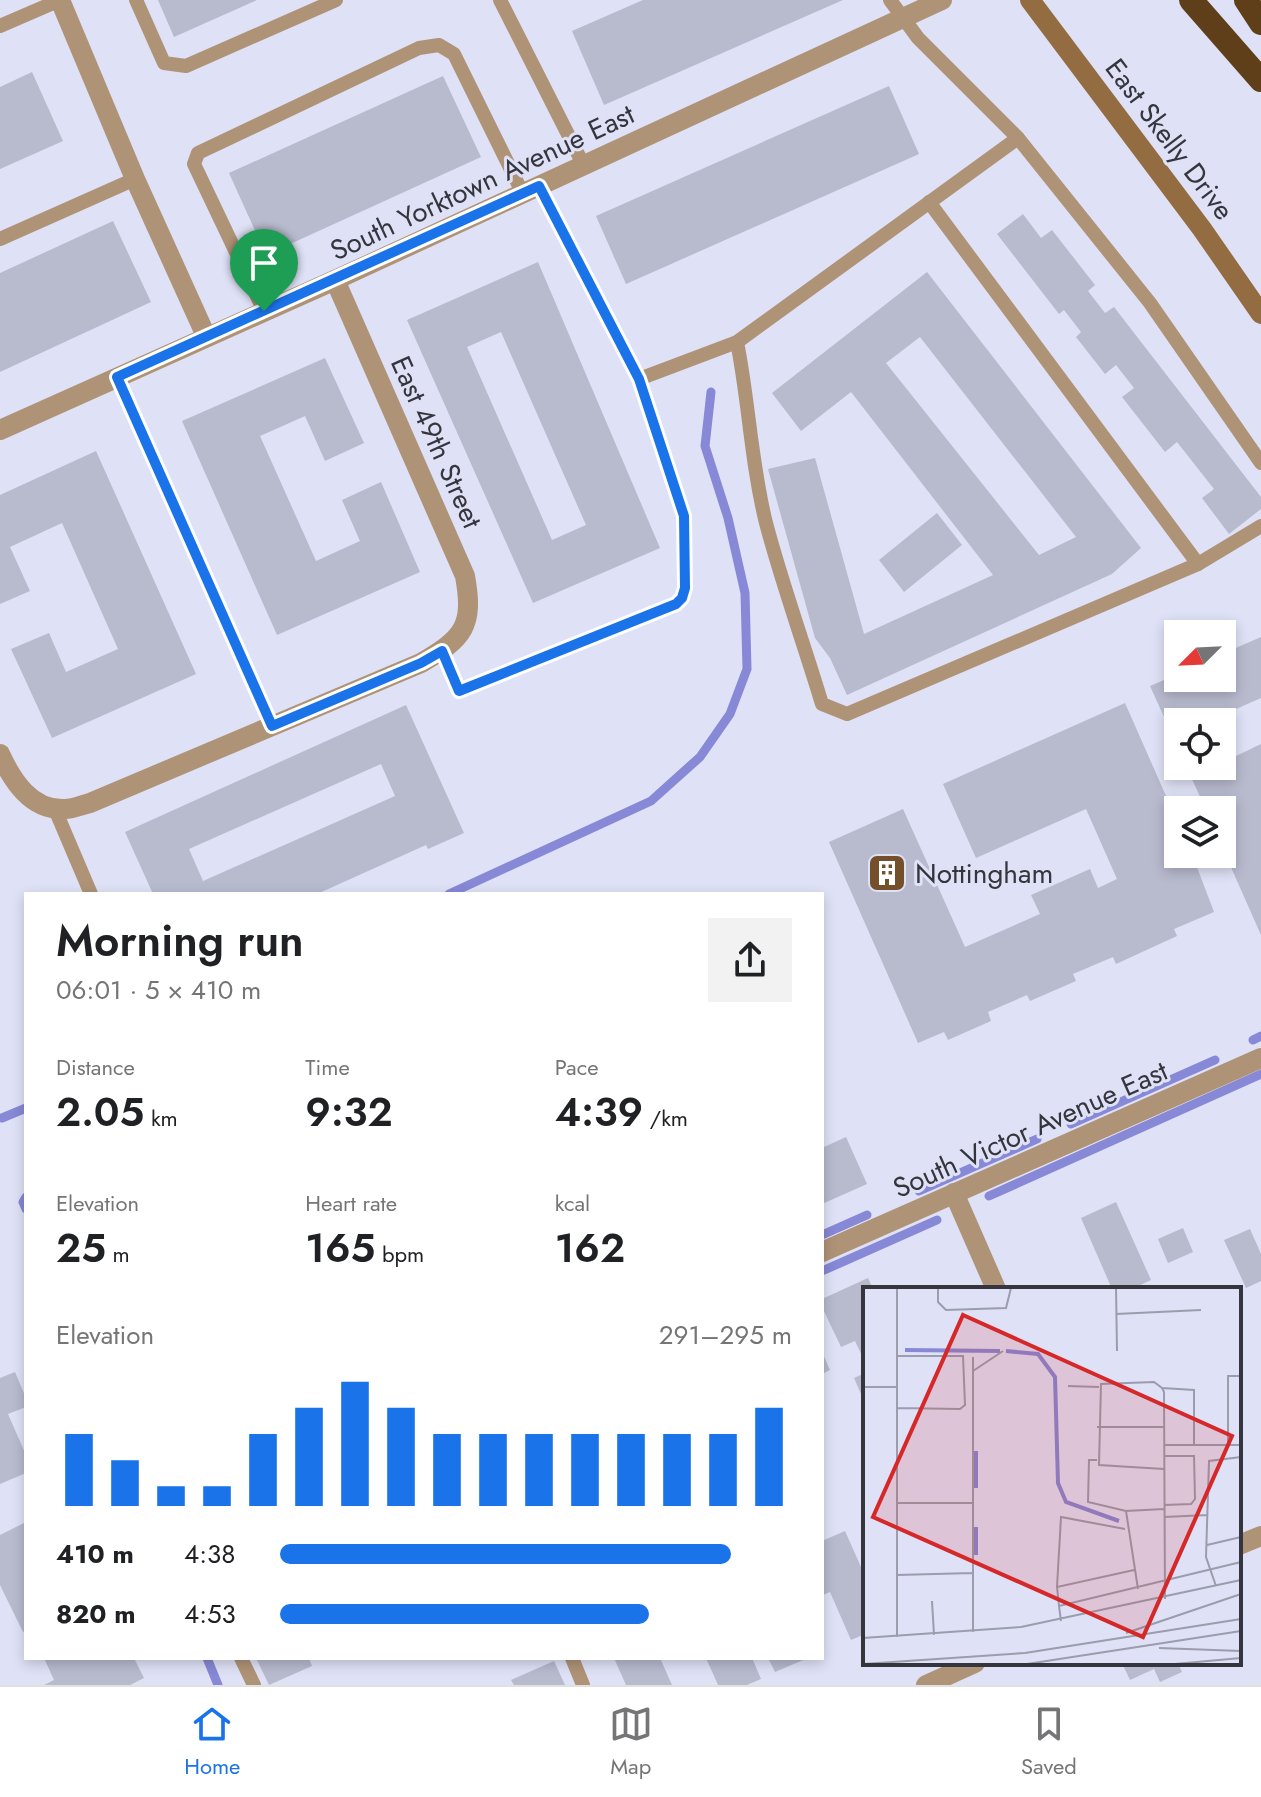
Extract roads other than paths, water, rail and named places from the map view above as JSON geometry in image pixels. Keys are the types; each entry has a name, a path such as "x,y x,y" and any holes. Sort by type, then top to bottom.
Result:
{"highway":[{"path":"1191,0 1261,80"},
{"path":"1246,0 1261,23"}],"main road":[{"name":"East Skelly Drive","path":"1030,0 1202,229 1261,314"}],"street":[{"path":"60,0 135,179 206,336"},
{"name":"South Yorktown Avenue East","path":"0,430 335,280 942,0"},
{"name":"East 49th Street","path":"335,280 465,576 470,605 464,629 442,651"},
{"path":"0,754 19,789 47,806 64,810 90,803 421,663 442,651"},
{"name":"South Victor Avenue East","path":"824,1251 1261,1058"},
{"path":"954,1193 995,1287"},
{"path":"1241,1544 1261,1536"},
{"path":"926,1685 971,1665"}],"lane":[{"path":"0,26 60,0"},
{"path":"136,0 164,63 186,66 336,0"},
{"path":"500,0 584,166"},
{"path":"890,0 918,38 1018,138 1150,303 1261,463"},
{"path":"264,311 194,164 198,153 419,48 439,45 454,54 639,379 684,516 685,588 676,604 459,691 442,651"},
{"path":"639,379 737,342 1018,138"},
{"path":"0,239 135,179"},
{"path":"929,202 1198,564"},
{"path":"737,342 747,391 752,451 767,523 822,704 847,714 1198,564 1261,526"},
{"path":"117,377 272,726"},
{"path":"47,806 90,892"},
{"path":"242,1660 254,1685"},
{"path":"573,1660 583,1685"}],"waterway":[{"path":"453,892 651,801 700,757 730,714 747,669 745,593 728,518 705,446 711,392"},
{"path":"1253,1040 1261,1036"},
{"path":"1071,1124 1215,1060"},
{"path":"989,1196 1261,1074"},
{"path":"2,1118 24,1109"},
{"path":"919,1191 1037,1139"},
{"path":"24,1200 24,1204"},
{"path":"824,1234 867,1215"},
{"path":"824,1270 937,1220"},
{"path":"208,1660 218,1685"}],"place":[{"name":"Nottingham","path":"887,873"}]}
